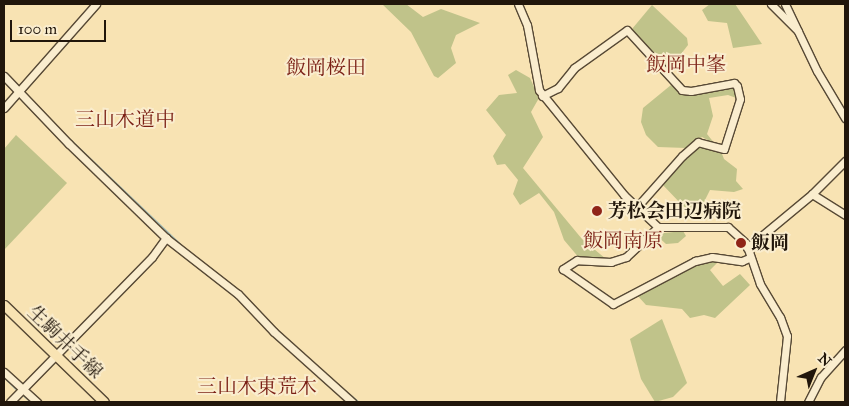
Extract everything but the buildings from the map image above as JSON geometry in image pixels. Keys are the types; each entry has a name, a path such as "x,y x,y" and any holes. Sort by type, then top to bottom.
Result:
{"main road":[{"name":"生駒井手線","path":"4,305 104,402"}],"street":[{"path":"4,108 96,4"},
{"path":"518,4 527,25 536,82 542,96 636,208 658,227 728,227 747,248 749,258 787,336 780,402"},
{"path":"771,4 798,31"},
{"path":"785,4 817,71 845,118"},
{"path":"542,96 558,88 574,68 627,30 682,90 692,91 734,83 738,86 740,99 724,149 698,142 682,156 636,208"},
{"path":"4,76 17,92 166,238 238,294 274,332 352,402"},
{"path":"747,248 812,194 845,161"},
{"path":"812,194 845,215"},
{"path":"658,227 626,257 611,262 577,260 563,269 612,304 695,260 712,257 742,261 749,258"},
{"path":"10,402 57,357 152,258 166,238"},
{"path":"808,402 821,377 845,350"},
{"path":"4,372 37,402"}],"green space":[{"path":"382,4 406,4 423,17 441,9 480,23 456,35 451,48 456,63 438,78 434,76 411,32"},
{"path":"710,4 735,4 762,44 733,48 727,23 708,21 702,10"},
{"path":"652,5 687,38 688,45 667,72 632,29"},
{"path":"516,70 530,78 539,98 531,112 543,137 523,168 582,239 606,259 580,259 564,240 554,212 539,193 520,205 513,194 518,180 505,164 497,165 493,156 506,135 486,110 499,95 517,93 508,75"},
{"path":"671,85 684,94 733,87 737,90 739,99 728,95 709,98 713,116 707,134 715,144 702,137 686,148 658,147 646,135 641,122 643,108"},
{"path":"16,135 67,183 4,250 4,149"},
{"path":"699,144 722,154 724,159 737,169 736,181 743,189 734,192 710,190 698,214 683,206 661,183"},
{"path":"683,231 686,236 678,243 666,244 655,234"},
{"path":"711,260 719,261 710,270 723,286 740,274 750,285 715,318 704,315 690,318 682,309 646,305 637,295 674,275"},
{"path":"662,319 687,383 673,397 655,402 641,379 630,339"}],"waterway":[{"path":"64,134 180,244"},
{"path":"4,377 18,391"},
{"path":"338,385 358,402"},
{"path":"22,394 31,402"}],"place":[{"name":"芳松会田辺病院","path":"597,211"},
{"name":"飯岡","path":"741,243"}],"district":[{"name":"飯岡中峯","path":"686,64"},
{"name":"飯岡桜田","path":"326,67"},
{"name":"三山木道中","path":"125,119"},
{"name":"飯岡南原","path":"623,240"},
{"name":"三山木東荒木","path":"257,386"}]}
